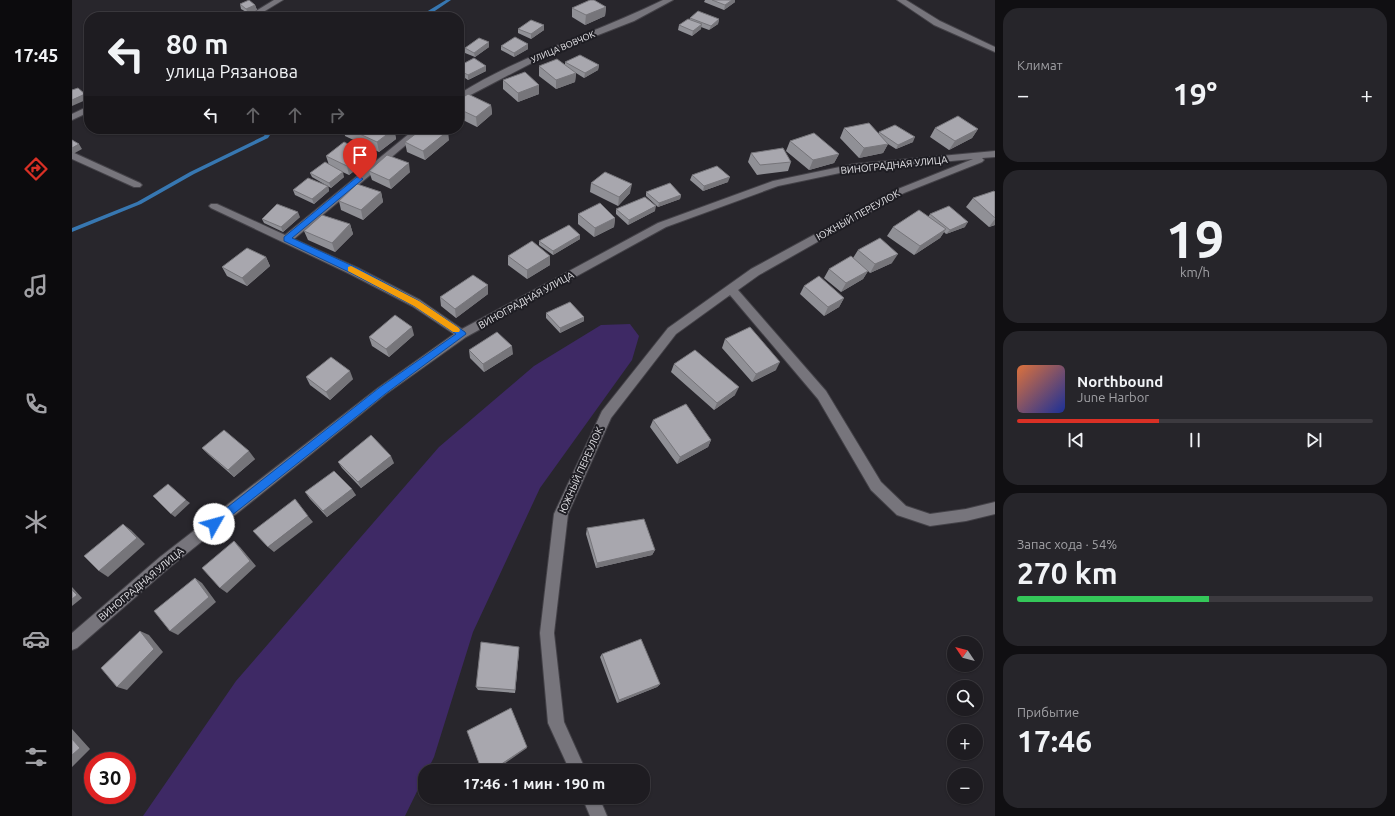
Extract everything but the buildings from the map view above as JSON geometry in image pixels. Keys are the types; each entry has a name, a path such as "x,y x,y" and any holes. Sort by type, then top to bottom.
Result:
{"street":[{"path":"259,12 279,0"},
{"name":"УЛИЦА ВОВЧОК","path":"464,95 478,86 544,53 631,19 669,0"},
{"path":"901,0 938,22 995,50"},
{"path":"72,117 84,112"},
{"path":"287,239 415,134"},
{"path":"72,155 137,186"},
{"name":"ЮЖНЫЙ ПЕРЕУЛОК","path":"575,764 556,723 547,633 561,514 606,416 672,331 755,272 901,191 993,155"},
{"name":"ВИНОГРАДНАЯ УЛИЦА","path":"72,643 165,562 382,391 462,334 662,226 776,183 854,167 993,155"},
{"path":"214,206 354,270 416,303 462,334"},
{"path":"731,289 822,394 876,486 902,511 930,520 966,515 995,508"},
{"path":"593,804 599,816"}],"shaded area":[{"path":"630,324 639,336 632,360 540,488 473,632 434,757 430,764 418,764 418,789 405,816 143,816 236,681 439,447 534,366 601,325"}],"waterway":[{"path":"430,12 449,0"},
{"path":"72,230 139,203 192,173 266,137 268,134"}],"slow traffic":[{"path":"351,269 416,303 456,330"}],"route":[{"path":"214,524 382,391 462,334 416,303 354,270 287,239 360,179"}]}
